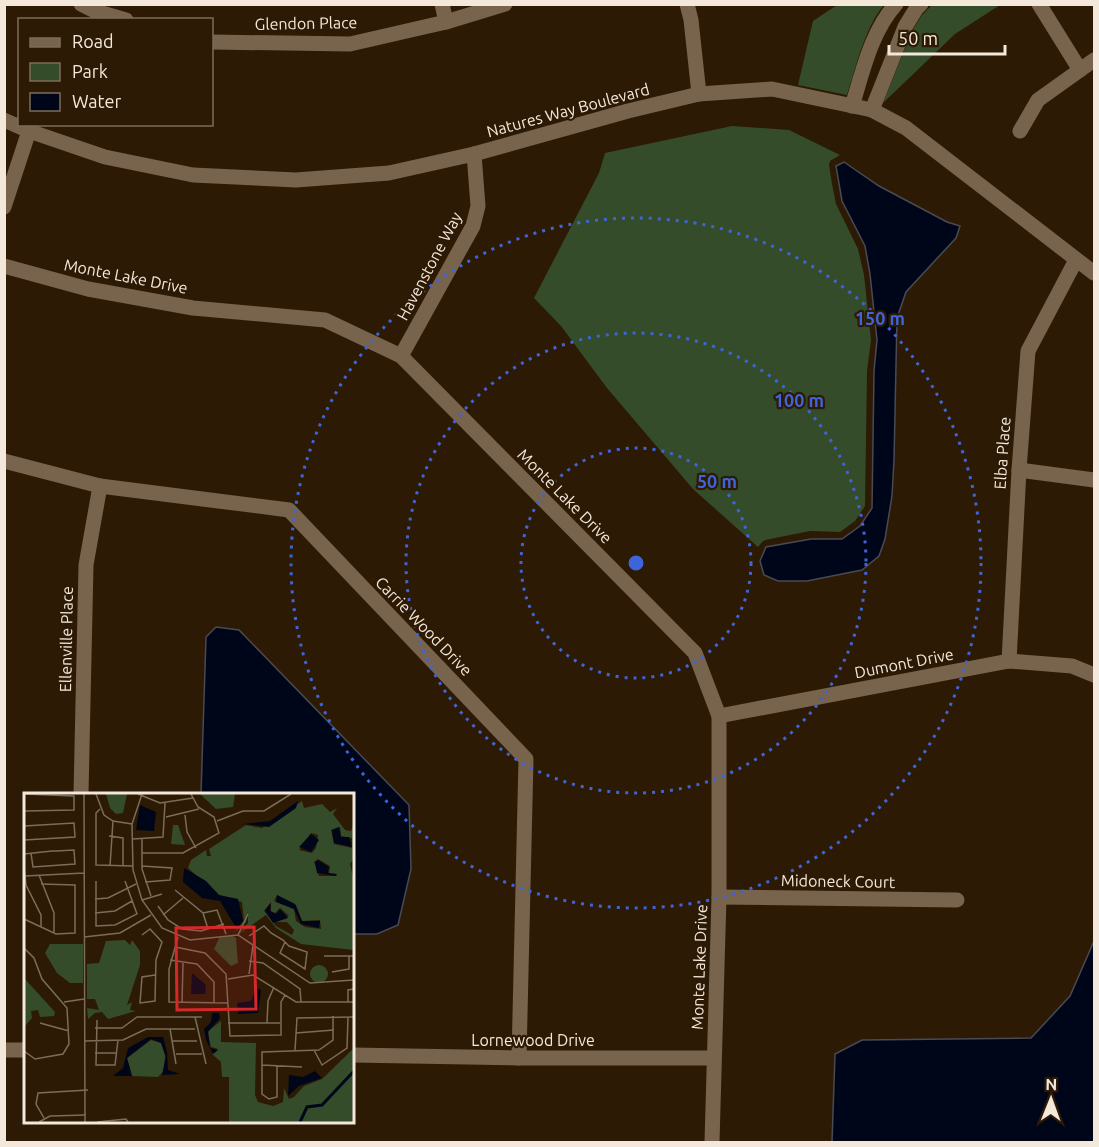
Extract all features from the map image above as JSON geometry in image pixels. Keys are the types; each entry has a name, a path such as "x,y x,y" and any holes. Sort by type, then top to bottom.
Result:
{"street":[{"path":"442,4 446,22"},
{"name":"Glendon Place","path":"213,42 350,44 446,22 505,4"},
{"path":"687,4 691,20 699,94"},
{"path":"852,106 877,32 887,14 896,4"},
{"path":"872,110 905,27 921,4"},
{"path":"1039,4 1080,70"},
{"path":"91,7 121,18"},
{"path":"868,54 891,62"},
{"path":"1020,131 1038,100 1095,60"},
{"name":"Natures Way Boulevard","path":"4,120 105,157 193,175 296,180 389,173 474,154 628,111 699,94 772,88 872,110 906,128 1095,273"},
{"path":"4,207 29,131"},
{"name":"Havenstone Way","path":"401,356 473,226 478,206 474,154"},
{"name":"Elba Place","path":"1009,661 1018,470 1028,351 1076,260"},
{"name":"Monte Lake Drive","path":"4,266 88,290 193,308 326,320 401,356 695,653 719,717 719,897 712,1143"},
{"name":"Carrie Wood Drive","path":"4,461 100,486 289,510 526,759 519,1058"},
{"path":"1018,470 1095,480"},
{"name":"Ellenville Place","path":"81,793 86,565 100,486"},
{"name":"Dumont Drive","path":"719,717 1009,661 1072,666 1095,675"},
{"name":"Midoneck Court","path":"719,897 957,900"},
{"path":"4,1050 24,1050"},
{"name":"Lornewood Drive","path":"354,1055 714,1058"}],"green space":[{"path":"837,5 884,5 866,36 847,95 798,85 813,21"},
{"path":"932,5 1000,5 955,34 883,103 912,31 922,15"},
{"path":"732,126 789,130 840,155 830,161 832,184 836,204 858,249 864,275 871,340 867,371 865,506 855,521 840,532 810,531 765,540 758,547 693,489 607,388 561,326 534,298 599,173 605,153"}],"water":[{"path":"844,162 879,186 947,222 960,226 956,238 906,292 897,318 892,496 885,539 879,556 862,570 807,581 778,581 764,575 760,561 766,547 811,539 842,539 860,526 872,508 874,371 877,340 865,246 842,201 836,166"},
{"path":"216,627 239,630 409,805 411,869 398,925 377,934 354,934 354,793 201,793 206,637"},
{"path":"1094,941 1094,1142 832,1142 835,1054 862,1040 1031,1038 1070,996"}]}
